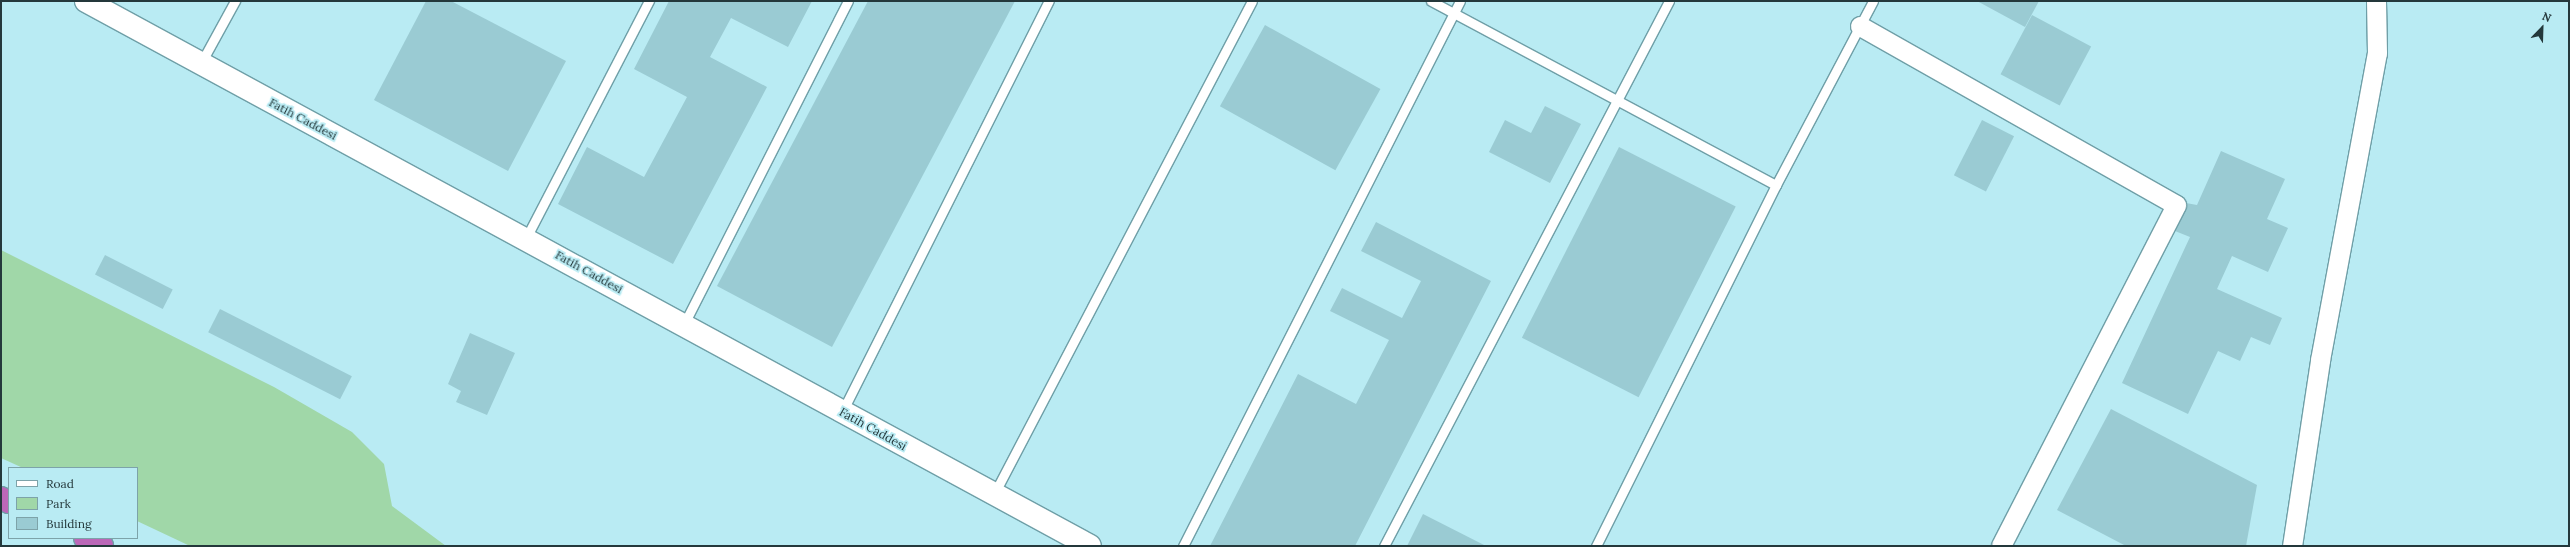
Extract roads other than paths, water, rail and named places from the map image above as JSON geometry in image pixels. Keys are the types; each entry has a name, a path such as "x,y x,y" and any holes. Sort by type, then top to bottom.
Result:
{"highway":[{"path":"87,539 102,546"}],"street":[{"name":"Fatih Caddesi","path":"86,1 200,64 684,324 994,496 1090,546"},
{"path":"2292,546 2320,360 2377,53 2376,1"},
{"path":"1860,26 2176,205 2001,546"}],"lane":[{"path":"200,64 235,1"},
{"path":"526,238 649,1"},
{"path":"684,324 848,1"},
{"path":"842,412 1049,1"},
{"path":"994,496 1252,1"},
{"path":"1431,1 1615,101 1776,185"},
{"path":"1184,546 1460,1"},
{"path":"1384,546 1615,101 1669,1"},
{"path":"1596,546 1776,185 1873,1"}]}
